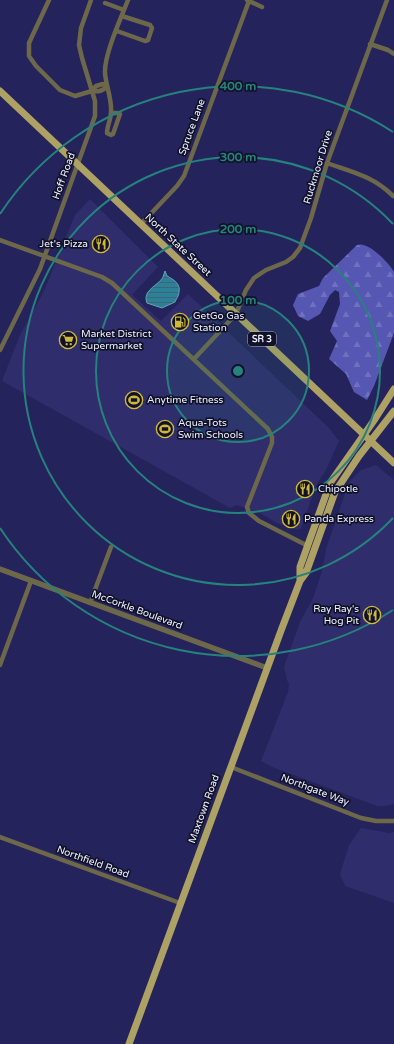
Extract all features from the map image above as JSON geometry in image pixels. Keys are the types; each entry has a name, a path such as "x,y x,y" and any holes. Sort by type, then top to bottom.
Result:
{"main road":[{"name":"North State Street","path":"0,91 394,463"},
{"name":"Maxtown Road","path":"300,582 300,567 330,483 354,448 365,435 394,389"},
{"name":"Maxtown Road","path":"129,1044 267,668 300,582 306,573 335,492 359,456 394,411"},
{"path":"314,552 312,546 321,516 319,512"}],"street":[{"path":"49,0 29,43 29,56 36,66 60,90 76,96 92,91 96,86 103,84 107,86"},
{"name":"Hoff Road","path":"0,350 45,257 77,163 95,116 95,101 79,45 81,28 91,0"},
{"path":"111,113 120,114 113,134 111,135 107,133 111,113 110,97 105,72 107,57 128,0"},
{"name":"Spruce Lane","path":"141,224 177,186 184,176 248,0 261,6"},
{"name":"Ruckmoor Drive","path":"236,314 246,290 254,278 266,270 290,260 300,248 311,218 327,163 386,0"},
{"path":"105,3 124,10"},
{"path":"117,31 145,41 148,40 152,28 150,25 122,16"},
{"path":"370,44 388,50 394,54"},
{"path":"327,163 351,170 370,178 393,196"},
{"path":"0,240 112,282 268,428 272,437 272,443 247,507 249,513 259,521 308,546"},
{"path":"194,359 236,314"},
{"path":"90,603 111,547"},
{"name":"McCorkle Boulevard","path":"0,569 267,668"},
{"path":"0,665 31,581"},
{"name":"Northgate Way","path":"231,767 361,818 376,821 394,821"},
{"name":"Northfield Road","path":"0,837 180,903"}],"shaded area":[{"path":"90,199 158,267 132,295 161,321 188,294 329,428 339,441 326,470 317,484 301,528 298,530 277,523 262,514 237,505 230,508 2,381 20,335 44,291 75,215"},
{"path":"376,465 394,480 394,804 385,806 377,806 272,767 261,761 288,692 289,684 284,667 300,622 313,598 322,571 326,549 349,482 361,470"},
{"path":"361,828 389,833 394,832 394,903 345,886 340,874 349,845"}],"green space":[{"path":"357,245 367,246 376,252 385,260 394,272 394,333 374,386 367,400 354,392 346,374 329,359 337,341 330,331 340,304 339,292 335,290 330,295 320,314 308,321 298,316 293,305 298,294 319,286 323,278"}],"water":[{"path":"165,271 167,276 178,284 179,295 175,302 162,308 147,303 146,299 151,288 161,280"}],"place":[{"name":"Jet's Pizza","path":"101,244"},
{"name":"GetGo Gas Station","path":"180,322"},
{"name":"Market District Supermarket","path":"68,340"},
{"name":"Anytime Fitness","path":"134,400"},
{"name":"Aqua-Tots Swim Schools","path":"165,429"},
{"name":"Chipotle","path":"305,489"},
{"name":"Panda Express","path":"291,519"},
{"name":"Ray Ray's Hog Pit","path":"372,615"}]}
